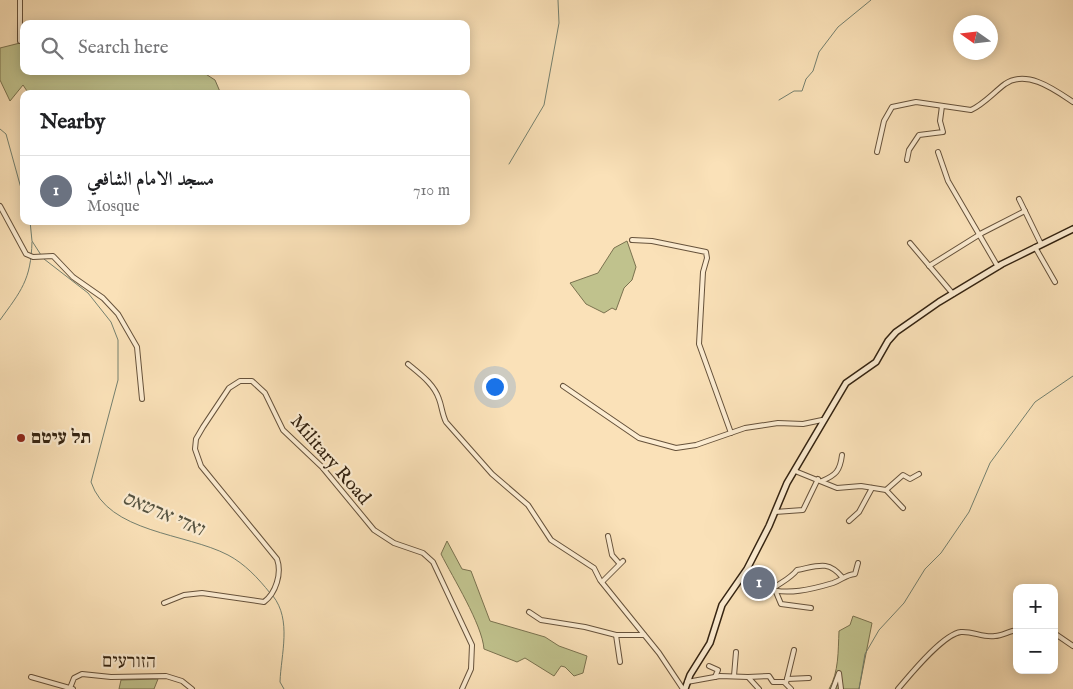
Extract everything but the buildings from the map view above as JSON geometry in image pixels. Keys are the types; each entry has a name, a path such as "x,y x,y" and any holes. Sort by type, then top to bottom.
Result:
{"street":[{"path":"20,0 20,41"},
{"path":"877,152 884,121 892,107 916,102 971,110 979,106 1008,82 1022,80 1042,82 1073,102"},
{"path":"907,160 909,150 919,135 942,132 940,121 942,106"},
{"path":"938,152 948,181 998,266"},
{"path":"1019,199 1041,244"},
{"path":"0,206 26,254 33,257 53,256 73,277 103,298 118,314 137,347 142,398"},
{"path":"930,266 980,234 1025,212"},
{"path":"684,689 710,643 722,605 747,569 787,483 822,420 846,383 876,362 892,337 953,294 998,266 1073,229"},
{"path":"632,240 652,241 706,252 699,344 731,433"},
{"path":"910,243 953,294"},
{"path":"1035,247 1055,282"},
{"path":"408,364 429,382 439,399 441,413 446,422 486,468 528,505 551,540 594,568 602,582 684,689"},
{"name":"Military Road","path":"164,603 184,595 202,593 264,602 276,584 280,571 277,559 200,466 195,455 196,439 226,391 240,381 252,381 265,393 283,430 322,467 374,530 394,543 423,553 433,562 472,645 471,669 462,689"},
{"path":"563,386 639,438 676,448 696,445 731,433 778,423 803,424 822,420"},
{"path":"775,512 803,510 820,480 837,474 842,456"},
{"path":"795,471 837,488 847,485 886,490 902,508"},
{"path":"886,490 903,475 910,479 919,474"},
{"path":"849,521 859,512 872,488"},
{"path":"602,582 621,562 612,554 608,536"},
{"path":"747,569 764,578 766,588 773,591 810,589 836,582 842,577 855,574 858,563"},
{"path":"773,591 781,581 790,579 797,570 828,566 833,567 842,577"},
{"path":"773,591 781,604 811,608"},
{"path":"529,612 541,620 585,627 616,635 644,635"},
{"path":"898,689 911,672 952,635 974,632 982,636 996,636 1013,630"},
{"path":"616,635 620,662"},
{"path":"1058,635 1073,646"},
{"path":"791,689 787,681 794,650"},
{"path":"734,676 736,652"},
{"path":"709,666 718,670 715,677"},
{"path":"833,689 839,673 841,689"},
{"name":"הזורעים","path":"72,689 74,678 82,674 113,677 166,676 182,682 192,689"},
{"path":"687,682 734,676 770,676 773,682 809,678"},
{"path":"31,677 72,689"},
{"path":"748,677 759,689"}],"green space":[{"path":"20,43 20,75 207,75 215,80 219,90 26,90 23,85 10,101 0,80 0,48"},
{"path":"627,241 636,267 632,280 624,288 616,310 612,308 604,313 586,304 570,283 598,273 614,248"},
{"path":"447,541 462,569 471,571 490,621 545,637 559,646 587,656 583,673 574,676 565,667 561,666 554,676 525,658 517,662 484,649 473,614 441,554"},
{"path":"853,616 872,623 859,689 829,689 835,676 839,631 850,625"},
{"path":"158,679 154,689 119,689 121,680"}],"waterway":[{"path":"509,164 544,105 559,23 558,0"},
{"path":"779,100 794,91 802,91 806,79 813,71 819,52 838,27 871,0"},
{"name":"ואדי ארטאס","path":"0,129 6,134 20,185"},
{"name":"ואדי ארטאס","path":"30,225 32,241 41,255"},
{"path":"0,320 24,284 30,266 32,242"},
{"name":"ואדי ארטאס","path":"44,259 88,293 111,322 118,340 118,380 91,482 100,499 114,512 131,522 228,555 251,572 270,593"},
{"path":"859,689 865,654 879,630 904,603 925,569 941,553 969,512 990,463 1035,402 1073,376"},
{"name":"ואדי ארטאס","path":"273,596 279,605 284,626 280,682 284,689"}],"place":[{"name":"תל עיטם","path":"21,438"},
{"name":"مسجد الامام الشافعي","path":"759,583"}]}
